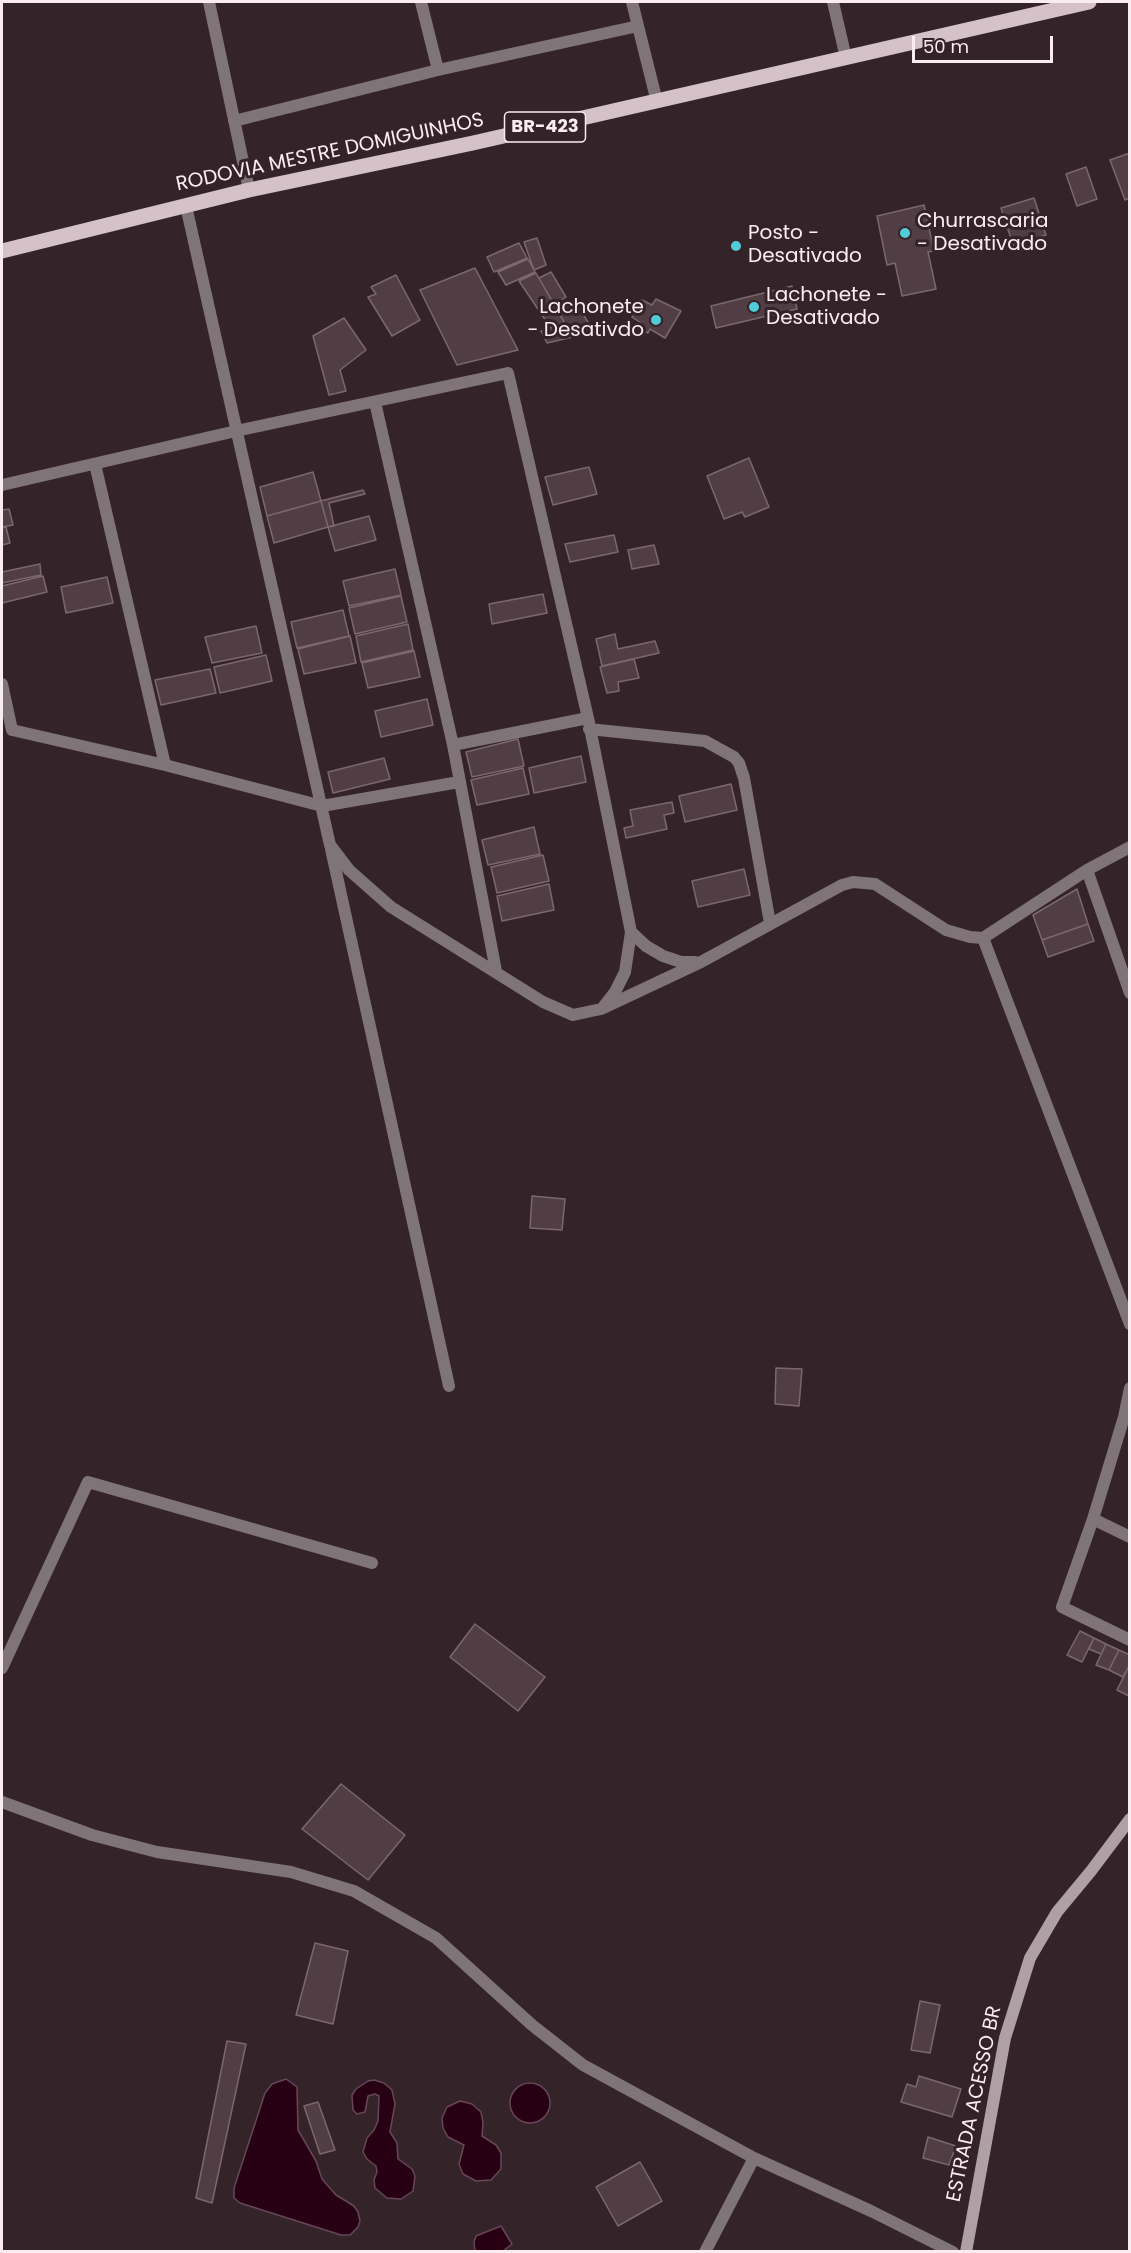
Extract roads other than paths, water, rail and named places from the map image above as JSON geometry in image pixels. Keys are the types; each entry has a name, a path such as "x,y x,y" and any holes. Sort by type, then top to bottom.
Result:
{"main road":[{"name":"RODOVIA MESTRE DOMIGUINHOS","path":"2,251 249,190 473,143 846,58 1049,6 1089,2"}],"street":[{"path":"209,2 249,190"},
{"path":"421,2 438,70"},
{"path":"632,2 657,102"},
{"path":"833,2 846,58"},
{"path":"234,122 438,70 638,26"},
{"path":"186,206 322,806 449,1386"},
{"path":"2,485 236,431 508,373 589,724 631,932 625,972 615,992 601,1009"},
{"path":"375,402 453,745 496,971"},
{"path":"95,464 165,765"},
{"path":"2,684 7,729 165,765 322,806 459,782"},
{"path":"453,745 589,724 705,741 734,756 744,778 770,923"},
{"path":"330,845 349,870 391,907 543,1002 573,1015 601,1009 701,962 842,885 853,882 875,884 946,930 963,936 983,938 1087,870 1130,847"},
{"path":"1087,870 1130,993"},
{"path":"631,932 646,946 663,956 681,962 701,962"},
{"path":"983,938 1127,1299 1130,1324"},
{"path":"1130,1388 1127,1419 1062,1607 1130,1640"},
{"path":"2,1668 88,1482 372,1563"},
{"path":"1093,1519 1130,1537"},
{"path":"2,1802 92,1835 135,1846 195,1858 291,1872 354,1891 436,1938 532,2025 583,2065 754,2158 871,2211 953,2252"},
{"name":"ESTRADA ACESSO BR","path":"966,2252 1005,2038 1030,1958 1057,1912 1130,1819"},
{"path":"705,2252 754,2158"}],"place":[{"name":"Churrascaria - Desativado","path":"905,233"},
{"name":"Posto - Desativado","path":"736,246"},
{"name":"Lachonete - Desativado","path":"754,307"},
{"name":"Lachonete - Desativdo","path":"656,320"}]}
